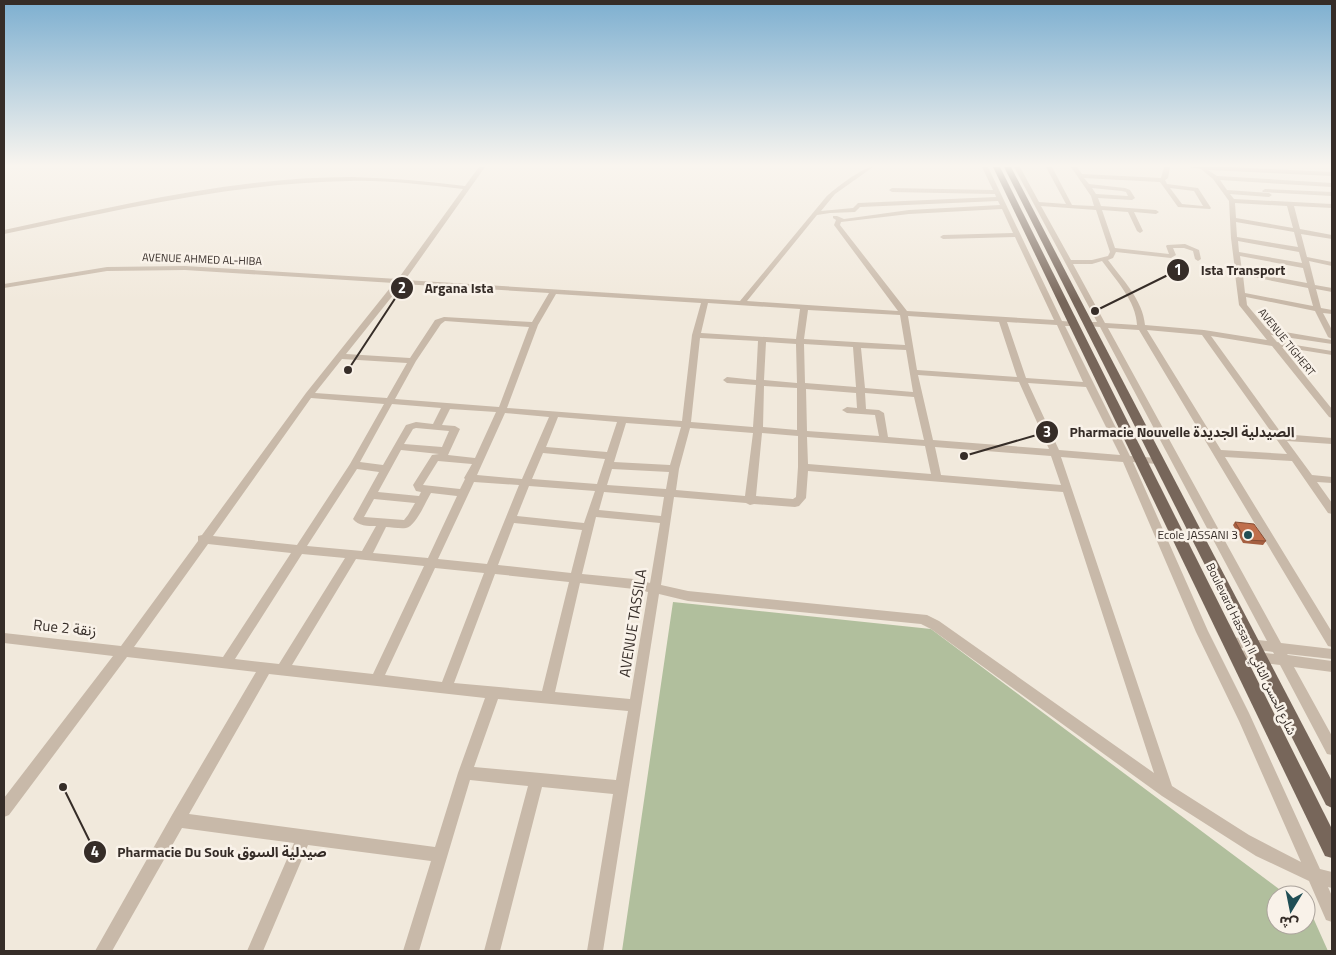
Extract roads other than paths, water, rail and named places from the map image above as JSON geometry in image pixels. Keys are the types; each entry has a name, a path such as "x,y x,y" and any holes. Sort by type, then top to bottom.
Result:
{"main road":[{"name":"Boulevard Hassan II شارع الحسن الثاني","path":"1020,212 1157,461 1332,798"},
{"name":"Boulevard Hassan II شارع الحسن الثاني","path":"1028,212 1081,324 1141,459 1332,849"}],"street":[{"path":"4,232 103,212"},
{"path":"4,810 124,650 202,539 309,395 400,281 450,212"},
{"path":"742,303 816,212"},
{"path":"814,214 827,212"},
{"path":"831,212 839,220"},
{"path":"839,220 913,212"},
{"path":"1007,212 1089,385 1126,458 1202,632 1244,717 1332,914"},
{"path":"1041,212 1332,749"},
{"path":"1068,262 1105,260 1111,257 1112,250 1100,212"},
{"path":"1131,212 1140,231"},
{"path":"1150,212 1156,212"},
{"name":"AVENUE TIGHERT","path":"1233,212 1234,238 1243,305 1332,415"},
{"path":"1292,212 1318,310 1332,337"},
{"path":"839,220 837,225 904,313 908,348 937,478"},
{"path":"1234,220 1332,237"},
{"path":"943,237 1018,235"},
{"path":"1234,238 1301,250"},
{"path":"1112,250 1171,256 1173,255 1169,246 1173,244 1196,250 1198,259"},
{"path":"1236,253 1332,264"},
{"path":"1105,260 1138,309 1142,318 1141,327 1332,642"},
{"name":"AVENUE AHMED AL-HIBA","path":"4,286 80,272 126,268 223,270 1141,327 1204,332 1332,353"},
{"path":"1238,272 1332,290"},
{"path":"377,680 502,410 534,325 554,291"},
{"path":"1241,294 1332,312"},
{"name":"AVENUE TASSILA","path":"595,951 674,470 686,424 696,334 705,300"},
{"path":"469,478 791,504 799,501 803,467 800,341 804,306"},
{"path":"1002,319 1022,380 1055,452 1167,791"},
{"path":"227,661 354,466 392,401 412,361 440,320 534,325"},
{"path":"1263,331 1332,342"},
{"path":"1204,332 1332,510"},
{"path":"696,334 908,348"},
{"path":"750,501 758,429 762,338"},
{"path":"857,345 862,391 862,411"},
{"path":"340,356 412,361"},
{"path":"913,372 1089,385"},
{"path":"727,380 919,395"},
{"path":"309,395 1157,461"},
{"path":"436,427 447,406"},
{"path":"847,410 880,414 884,439"},
{"path":"446,688 493,569 510,519 555,414"},
{"path":"546,697 588,528 623,419"},
{"path":"427,490 408,523 402,525 384,524 365,522 358,519 410,425 456,430 444,454 432,460 418,485 420,488 427,490 463,493"},
{"path":"1280,437 1332,440"},
{"path":"398,447 477,461"},
{"path":"540,450 674,470"},
{"path":"1217,453 1296,458"},
{"path":"354,466 386,469"},
{"path":"803,467 1066,489"},
{"path":"1310,478 1332,480"},
{"path":"372,495 422,500"},
{"path":"593,513 666,520"},
{"path":"510,519 588,528"},
{"path":"366,555 384,524"},
{"path":"202,539 576,578 654,588 688,596 928,620 1167,791 1224,828 1316,876 1332,880"},
{"path":"283,669 353,554"},
{"name":"Rue 2 زنقة","path":"4,638 227,661 446,688 636,706"},
{"path":"1256,651 1276,648 1332,654"},
{"path":"1234,649 1256,651 1284,660 1332,666"},
{"path":"103,951 266,667"},
{"path":"410,951 465,773 494,692"},
{"path":"465,773 622,788"},
{"path":"492,951 536,780"},
{"path":"177,820 440,855"},
{"path":"255,951 304,837"}],"place":[{"name":"Ista Transport","path":"1095,311"},
{"name":"Argana Ista","path":"348,370"},
{"name":"Pharmacie Nouvelle الصيدلية الجديدة","path":"964,456"},
{"name":"Ecole JASSANI 3","path":"1248,535"},
{"name":"Pharmacie Du Souk صيدلية السوق","path":"63,787"}]}
